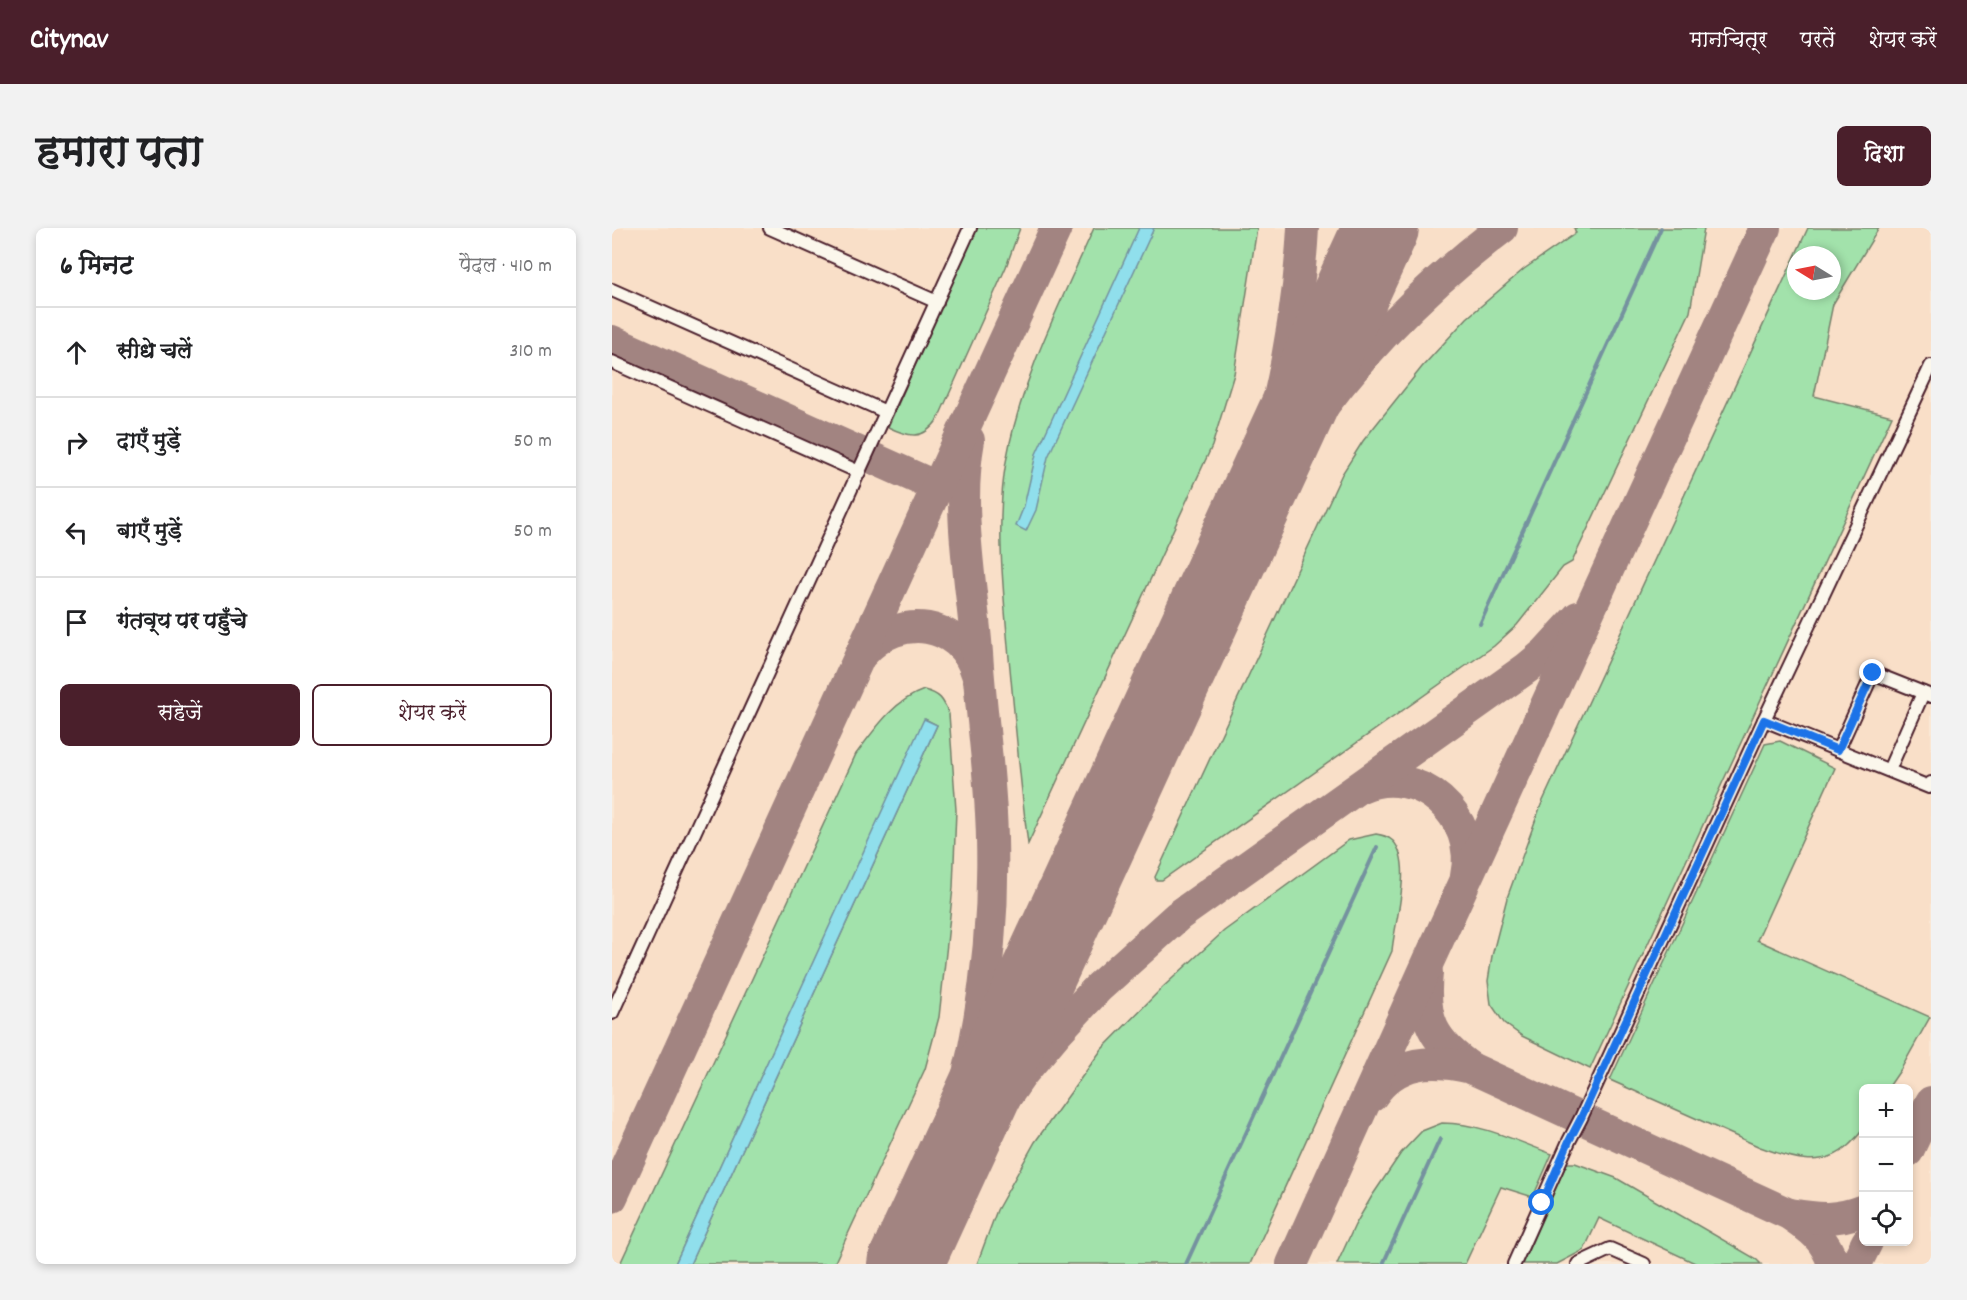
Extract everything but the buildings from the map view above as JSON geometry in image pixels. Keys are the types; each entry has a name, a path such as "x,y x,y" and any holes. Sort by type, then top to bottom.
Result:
{"lane":[{"path":"770,228 937,302"},
{"path":"612,1013 970,228"},
{"path":"612,290 886,412"},
{"path":"612,362 859,472"},
{"path":"1514,1264 1764,720 1931,366"},
{"path":"1838,750 1873,673 1927,695 1889,770"},
{"path":"1764,720 1929,787 1931,783"},
{"path":"1578,1264 1610,1249 1644,1264"}],"shaded area":[{"path":"612,228 1931,228 1931,1264 612,1264"}],"green space":[{"path":"976,228 1020,228 1006,267 938,419 927,431 915,435 888,427"},
{"path":"1094,228 1257,228 1234,374 1212,446 1028,844 1003,585 1001,510 1003,486 1013,431 1031,372"},
{"path":"1574,228 1704,228 1690,312 1572,562 1563,567 1517,625 1494,646 1162,880 1156,880 1155,877 1342,474 1363,441 1422,367 1467,318 1524,269 1576,233"},
{"path":"1808,228 1879,228 1841,291 1841,246 1800,246"},
{"path":"1787,273 1787,300 1835,300 1814,396 1892,416 1590,1069 1522,1036 1504,1023 1491,1004 1488,981 1507,898 1541,805"},
{"path":"924,690 940,698 949,714 956,810 953,888 939,1017 925,1069 834,1264 690,1264 937,725 925,719 675,1264 620,1264 856,754 894,708"},
{"path":"1780,741 1835,768 1757,940 1930,1017 1891,1084 1859,1084 1859,1135 1839,1153 1817,1160 1794,1158 1760,1147 1610,1080 1765,744"},
{"path":"1376,834 1393,841 1399,851 1402,864 1401,894 1392,951 1250,1264 977,1264 997,1210 1035,1142 1102,1049 1163,987 1224,931 1349,840"},
{"path":"1442,1123 1484,1129 1552,1154 1533,1197 1501,1187 1465,1264 1337,1264 1355,1225 1401,1153 1422,1131"},
{"path":"1567,1163 1575,1163 1616,1178 1761,1264 1697,1264 1599,1218 1584,1250 1557,1264 1522,1264"}],"water":[{"path":"1139,228 1154,228 1048,457 1036,510 1026,531 1016,526 1024,506 1036,454"},
{"path":"924,719 937,725 690,1264 675,1264"}],"waterway":[{"path":"1480,624 1661,228"},
{"path":"1186,1264 1377,847"},
{"path":"1383,1264 1440,1139"}],"taxiway":[{"path":"612,1197 1056,228"},
{"path":"1254,490 1287,361 1301,262 1303,228"},
{"path":"1229,559 1289,455 1342,382 1391,326 1418,300 1502,228"},
{"path":"1292,1264 1765,228"},
{"path":"612,341 937,487"},
{"path":"939,1175 964,1093 981,1009 987,967 992,882 990,792 964,520 965,467 969,440"},
{"path":"918,1264 944,1190 966,1155 1022,1074 1098,988 1178,916 1527,668 1545,653 1578,617"},
{"path":"863,653 878,640 894,631 911,627 928,628 943,633 958,642 969,656 977,674"},
{"path":"1361,787 1383,781 1404,782 1423,789 1440,800 1454,815 1463,834 1468,854 1466,876"},
{"path":"1427,973 1426,1004 1433,1028 1447,1048 1471,1068"},
{"path":"1372,1096 1393,1075 1416,1065 1443,1063 1471,1068 1789,1214 1816,1235 1826,1247 1833,1264"},
{"path":"1913,1140 1931,1102"},
{"path":"1790,1214 1827,1218 1859,1212"},
{"path":"1856,1264 1865,1246"}],"runway":[{"path":"905,1264 1381,228"}],"route":[{"path":"1542,1203 1764,720 1838,750 1873,673"}]}
